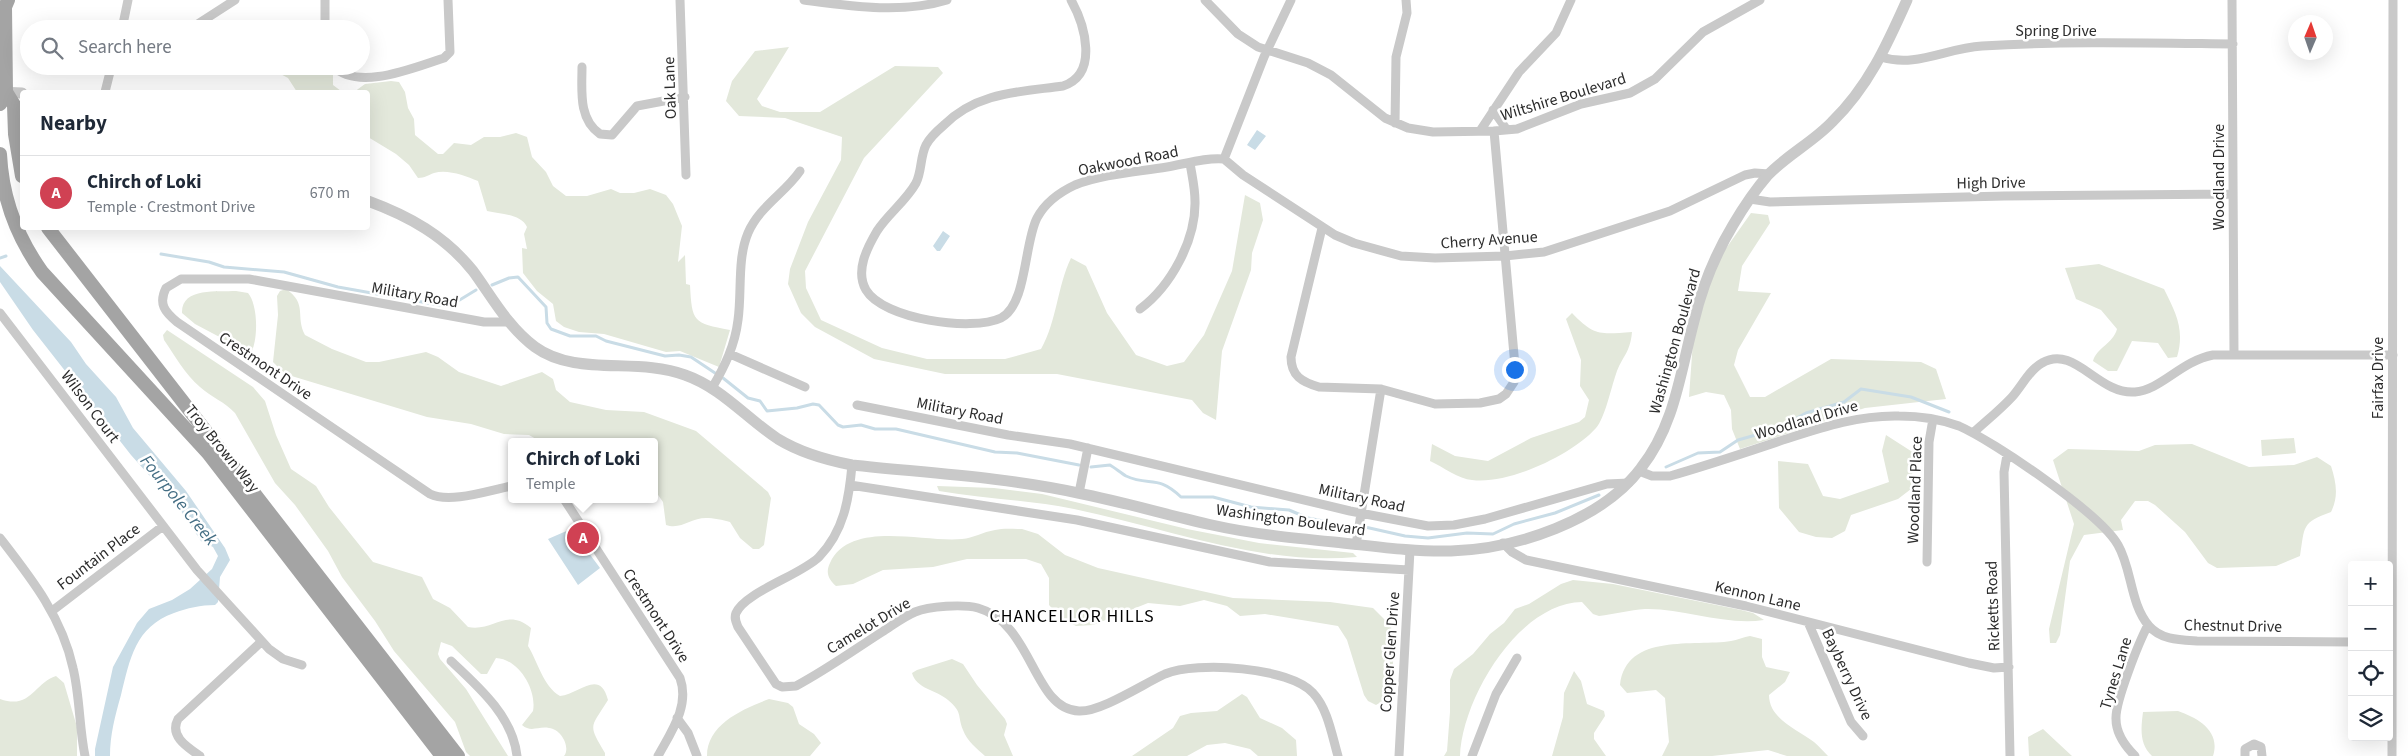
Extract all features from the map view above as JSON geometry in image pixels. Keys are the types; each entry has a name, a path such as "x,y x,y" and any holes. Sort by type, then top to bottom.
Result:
{"main road":[{"path":"5,2 7,101 20,164"},
{"name":"Troy Brown Way","path":"0,154 5,194 16,227 42,272 208,454 442,756"},
{"name":"Troy Brown Way","path":"50,230 458,756"}],"street":[{"path":"124,20 128,0"},
{"path":"204,20 235,0"},
{"path":"325,0 325,20"},
{"path":"344,75 376,77 444,58 450,52 448,0"},
{"name":"Oak Lane","path":"680,0 685,97 686,175"},
{"path":"804,0 874,7 919,5 947,0"},
{"name":"Oakwood Road","path":"1071,0 1083,30 1085,58 1080,75 1071,83 1063,86 1006,94 976,102 952,117 934,135 923,150 916,182 879,228 867,249 863,260 862,280 869,295 887,306 926,320 977,323 1002,317 1008,312 1017,296 1036,219 1052,200 1064,191 1084,182 1224,158"},
{"name":"Wiltshire Boulevard","path":"1205,0 1238,34 1267,51 1308,63 1331,75 1373,111 1395,123 1420,131 1480,132 1507,130 1532,124 1581,104 1630,93 1643,87 1666,69 1704,32 1760,0"},
{"path":"1224,158 1267,51 1291,0"},
{"path":"1395,123 1396,57 1407,13 1406,0"},
{"path":"1480,132 1519,72 1556,34 1571,0"},
{"name":"Washington Boulevard","path":"370,202 418,223 448,244 473,271 510,322 536,348 562,360 587,364 655,367 686,375 712,388 786,443 822,458 852,465 1026,484 1078,493 1236,530 1410,550 1467,550 1503,543 1584,516 1617,494 1639,471 1662,437 1673,410 1694,319 1712,266 1732,226 1769,174 1832,123 1863,86 1882,57 1907,0"},
{"name":"Woodland Drive","path":"2232,0 2234,355"},
{"name":"Fairfax Drive","path":"2391,606 2393,0"},
{"name":"Spring Drive","path":"1882,57 1897,62 1910,62 1961,48 2004,45 2233,44"},
{"path":"582,66 584,111 591,126 600,134 612,135 637,106 685,97"},
{"path":"105,90 109,75"},
{"path":"7,101 20,94"},
{"path":"1493,110 1507,130"},
{"path":"1322,228 1292,350 1292,370 1301,380 1319,387 1381,389 1423,401 1448,404 1490,402 1506,394 1514,382 1515,366 1494,131"},
{"name":"Cherry Avenue","path":"1224,158 1243,175 1322,228 1354,243 1400,256 1434,258 1530,254 1558,248 1683,206 1745,176 1755,173 1769,174"},
{"path":"1140,309 1152,299 1172,272 1190,236 1195,202 1190,163"},
{"path":"712,388 730,354 737,326 743,258 748,233 764,208 800,171"},
{"name":"High Drive","path":"1750,199 1770,202 2004,196 2232,194"},
{"name":"Crestmont Drive","path":"315,291 249,279 181,280 175,281 166,288 162,304 167,314 177,322 436,496 456,497 508,487"},
{"name":"Military Road","path":"315,291 484,322 510,322"},
{"name":"Wilson Court","path":"0,313 197,570 261,642 283,659 302,665"},
{"path":"730,354 805,387"},
{"path":"2148,625 2140,609 2123,555 2112,537 2079,506 1973,433 2013,396 2036,367 2047,360 2060,359 2074,362 2108,388 2121,392 2135,392 2157,385 2196,359 2212,355 2392,355"},
{"path":"1356,544 1381,389"},
{"name":"Military Road","path":"857,406 1088,448 1419,525 1454,525 1485,519 1607,484 1629,482"},
{"name":"Woodland Drive","path":"1639,471 1652,476 1670,476 1821,428 1861,418 1899,416 1933,419 1958,426 1973,433"},
{"name":"Woodland Place","path":"1927,562 1929,442 1933,419"},
{"path":"1078,493 1088,448"},
{"name":"Ricketts Road","path":"2007,455 2004,472 2010,756"},
{"name":"Camelot Drive","path":"852,465 843,520 819,557 747,601 737,611 735,621 738,628 776,684 789,687 802,683 916,612 968,607 995,616 1012,629 1048,692 1059,705 1068,709 1087,711 1166,674 1191,667 1219,667 1278,676 1300,682 1314,694 1325,712 1338,756"},
{"path":"850,485 1077,520 1270,562 1409,570"},
{"name":"Crestmont Drive","path":"567,503 677,672 683,691 678,718 658,756"},
{"name":"Fountain Place","path":"52,611 163,526"},
{"path":"0,538 43,596 63,635 73,666 85,756"},
{"name":"Kennon Lane","path":"1503,543 1512,552 1526,560 1746,606 1969,663 1994,668 2009,667"},
{"name":"Copper Glen Drive","path":"1399,756 1401,690 1410,550"},
{"name":"Bayberry Drive","path":"1808,622 1851,722 1862,736"},
{"name":"Chestnut Drive","path":"2148,625 2161,635 2180,640 2348,642"},
{"name":"Tynes Lane","path":"2135,756 2120,735 2116,712 2136,653 2148,625"},
{"path":"200,756 179,739 175,729 178,719 261,642"},
{"name":"Fairfax Drive","path":"2391,651 2392,756"},
{"path":"1472,756 1496,694 1517,658"},
{"path":"451,662 472,681 507,723 515,741 517,756"},
{"path":"678,718 688,733 697,756"},
{"path":"2245,756 2245,749 2254,744 2261,747 2262,756"}],"shaded area":[{"path":"789,47 757,99 762,106 780,112 820,112 895,66 938,67 943,73 864,158 805,271 806,288 821,320 882,348 927,359 1005,359 1041,349 1050,327 1066,269 1071,258 1086,266 1107,313 1136,355 1167,366 1184,362 1204,335 1232,271 1245,195 1260,203 1263,220 1252,253 1251,270 1222,351 1216,420 1203,413 1192,400 1057,374 945,374 874,359 815,327 801,313 788,284 790,269 808,222 841,160 842,137 785,118 739,116 726,101 732,81 755,51"},
{"path":"282,75 333,75 333,85 340,90 296,90 288,78"},
{"path":"399,82 405,92 408,108 414,119 415,135 438,154 443,154 454,143 471,145 484,137 500,137 516,133 527,137 532,157 546,172 553,186 566,196 587,196 611,189 620,193 634,193 650,189 666,195 673,204 682,226 678,262 685,255 686,284 690,285 694,314 697,319 708,325 730,330 719,367 680,351 666,352 604,334 579,332 564,327 556,321 553,304 537,291 523,273 522,248 527,249 524,234 527,227 524,223 510,215 487,211 478,181 445,172 418,178 409,165 396,154 370,138 370,90 357,90 365,84"},
{"path":"1751,213 1768,215 1770,223 1742,266 1738,291 1771,293 1738,350 1734,365 1750,397 1765,397 1831,359 1921,362 1936,369 1946,399 1865,408 1740,449 1732,429 1731,410 1724,395 1706,392 1689,397 1693,341 1715,264"},
{"path":"2099,264 2164,289 2180,330 2177,357 2168,358 2158,343 2132,341 2117,371 2108,371 2093,361 2117,329 2101,310 2076,299 2065,268"},
{"path":"286,289 297,300 305,335 332,349 366,362 379,362 426,352 438,357 459,372 501,386 542,372 553,379 556,390 570,402 606,410 644,412 696,431 768,492 771,498 764,545 759,549 753,549 740,538 730,522 721,520 706,518 676,526 666,525 663,502 658,495 658,438 534,438 529,435 504,434 471,424 427,417 285,374 273,362 278,315 277,296 280,291"},
{"path":"236,291 248,293 254,305 256,330 252,351 246,351 195,324 182,313 183,305 187,299 194,295"},
{"path":"1572,313 1587,326 1599,332 1632,332 1630,345 1618,368 1605,410 1596,428 1572,448 1556,458 1521,473 1503,478 1487,480 1467,479 1430,461 1432,444 1455,456 1488,461 1531,438 1579,422 1585,417 1589,400 1580,386 1581,360 1566,319"},
{"path":"167,330 253,387 265,401 276,435 291,469 316,486 329,507 373,562 422,577 433,599 450,608 468,627 477,628 514,620 522,622 531,628 528,646 545,680 554,692 560,696 588,685 600,686 608,700 593,726 595,736 605,756 564,756 566,748 564,739 553,729 528,729 522,725 533,711 534,703 529,685 519,670 512,664 496,658 487,674 481,674 452,646 441,642 438,654 440,659 466,689 508,756 470,756 466,752 455,722 394,651 375,621 342,577 328,551 295,505 275,483 235,413 200,387 180,365 164,340 163,335"},
{"path":"1886,435 1914,453 1911,489 1898,499 1851,515 1845,531 1832,538 1816,537 1799,532 1779,508 1778,461 1808,464 1823,496 1840,499 1889,482 1882,451"},
{"path":"2294,438 2296,453 2262,456 2261,440"},
{"path":"2192,444 2249,467 2294,465 2317,457 2331,466 2336,489 2334,506 2331,512 2314,519 2306,527 2300,556 2276,566 2217,568 2208,563 2185,532 2155,505 2148,501 2135,501 2121,520 2123,530 2084,535 2070,561 2060,635 2056,643 2050,643 2049,629 2074,524 2053,460 2068,449 2139,451 2155,445"},
{"path":"937,486 994,488 1042,494 1187,529 1259,543 1353,553 1357,557 1285,556 1249,551 1074,509 939,491"},
{"path":"998,529 1022,529 1038,534 1065,555 1098,568 1233,598 1330,602 1373,608 1391,626 1394,651 1391,686 1383,701 1376,705 1368,701 1364,695 1347,640 1338,626 1265,614 1240,616 1227,606 1204,600 1180,606 1148,603 1093,625 1076,626 1061,618 1049,605 1049,578 1041,564 1026,559 967,559 933,567 883,570 853,584 836,586 828,576 830,563 840,550 854,541 871,537 889,536 962,539"},
{"path":"1573,580 1613,584 1741,610 1753,613 1764,620 1734,621 1660,609 1634,610 1599,616 1593,614 1582,602 1558,607 1536,618 1516,636 1498,658 1483,682 1471,708 1463,733 1460,756 1444,756 1447,751 1450,680 1454,669 1473,654 1490,634 1504,623 1515,609 1529,604 1561,584"},
{"path":"1750,636 1762,639 1762,657 1766,667 1790,672 1785,682 1769,695 1774,711 1785,723 1814,742 1828,756 1787,756 1768,750 1712,756 1662,756 1669,742 1665,698 1656,690 1627,693 1620,685 1625,668 1635,657 1648,649 1664,645 1731,641"},
{"path":"952,659 963,664 977,685 1005,719 1007,724 1004,735 1013,756 985,756 967,738 958,711 953,704 922,686 914,678 912,673 917,670"},
{"path":"1574,671 1581,681 1587,704 1604,711 1605,716 1594,733 1594,739 1606,756 1552,756 1563,717 1564,693"},
{"path":"56,676 64,683 77,727 77,756 0,756 0,699 19,701"},
{"path":"1242,694 1247,697 1260,718 1282,728 1296,740 1297,756 1258,756 1250,749 1225,743 1207,745 1187,756 1132,756 1173,728 1180,716 1217,711"},
{"path":"769,699 788,703 793,707 799,724 814,734 821,743 810,756 707,756 713,735 728,719"},
{"path":"2178,711 2193,717 2211,733 2215,747 2213,756 2152,756 2148,751 2142,736 2143,712"},
{"path":"2043,729 2072,756 2029,756 2028,737"}],"water":[{"path":"1257,130 1266,136 1255,150 1247,145"},
{"path":"943,231 950,236 940,251 937,251 933,246"},
{"name":"Fourpole Creek","path":"0,266 71,342 86,364 116,397 133,428 186,491 225,548 230,560 220,577 218,602 215,605 189,608 174,613 161,619 142,636 131,657 115,718 110,756 95,756 95,749 113,667 137,623 149,609 172,600 190,589 212,569 218,556 213,547 201,541 181,511 131,455 33,330 0,282"},
{"path":"571,529 600,568 578,585 548,539"}],"waterway":[{"path":"161,254 209,262 224,267 284,272 338,287 439,305 453,304 476,290"},
{"path":"0,258 6,256"},
{"path":"492,285 509,278 518,277 546,307 547,323 551,329 570,336 596,336 606,341 665,356 679,355 691,357 715,373"},
{"path":"723,378 748,398 760,401 767,411 797,408 813,404 819,405 838,425 843,427 861,425 875,429 896,429 995,452 1017,453 1079,465"},
{"path":"1666,467 1698,453 1720,452 1738,440 1777,429 1806,413 1844,402 1861,389 1911,397 1949,412"},
{"path":"1091,467 1110,465 1126,476 1166,486 1181,497 1213,497 1251,507 1289,510 1308,518 1353,527"},
{"path":"1365,527 1405,536 1428,538 1467,533 1493,534 1514,524 1555,513 1599,495"}],"place":[{"name":"Chirch of Loki","path":"583,538"}],"district":[{"name":"CHANCELLOR HILLS","path":"1072,616"}]}
